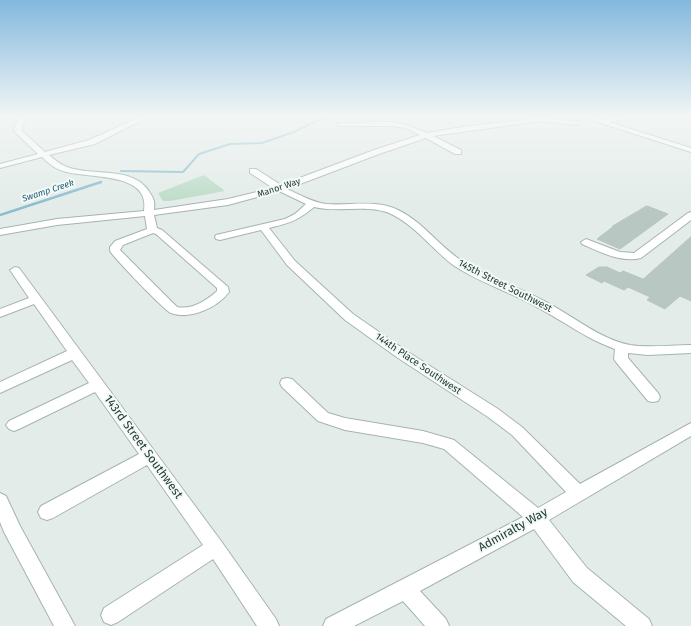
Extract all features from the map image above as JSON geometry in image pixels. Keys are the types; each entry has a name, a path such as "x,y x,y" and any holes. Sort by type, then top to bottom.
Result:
{"street":[{"path":"34,145 62,169 75,173 121,177 134,182 146,192 151,202 149,212 152,230"},
{"path":"0,166 79,145"},
{"name":"Manor Way","path":"0,232 42,224 228,202 282,188 400,145"},
{"path":"444,145 458,152"},
{"path":"675,145 691,150"},
{"path":"253,171 282,188"},
{"name":"145th Street Southwest","path":"282,188 303,200 313,203 334,206 366,206 379,208 402,216 459,264 539,303 600,337 622,347 642,351 691,349"},
{"path":"220,237 288,221 298,216 313,203"},
{"path":"586,242 611,253 626,257 637,256 691,215"},
{"name":"144th Place Southwest","path":"263,227 291,263 349,317 403,355 493,413 517,431 579,494"},
{"path":"152,230 160,232 222,287 223,292 215,300 198,308 181,313 173,310 115,251 115,247 119,243 152,230"},
{"name":"143rd Street Southwest","path":"15,270 215,547 268,626"},
{"path":"0,313 36,299"},
{"path":"622,347 621,359 653,397"},
{"path":"0,388 75,353"},
{"path":"287,383 323,417 345,424 423,437 449,444 537,518 580,575 642,626"},
{"path":"14,425 98,385"},
{"name":"Admiralty Way","path":"333,626 537,518 691,429"},
{"path":"47,512 150,456"},
{"path":"0,501 13,532 65,626"},
{"path":"111,615 215,547"},
{"path":"405,589 439,626"}],"green space":[{"path":"204,175 225,191 170,201 163,201 158,193"}],"building":[{"path":"647,206 668,214 620,249 597,239 613,226"},
{"path":"691,237 691,301 680,296 665,309 647,300 650,297 628,287 624,290 604,281 602,283 586,275 599,267 607,267 620,273 623,271 643,279"}],"waterway":[{"name":"Swamp Creek","path":"121,171 183,172 199,154 226,145"},
{"name":"Swamp Creek","path":"0,215 101,182"}]}
